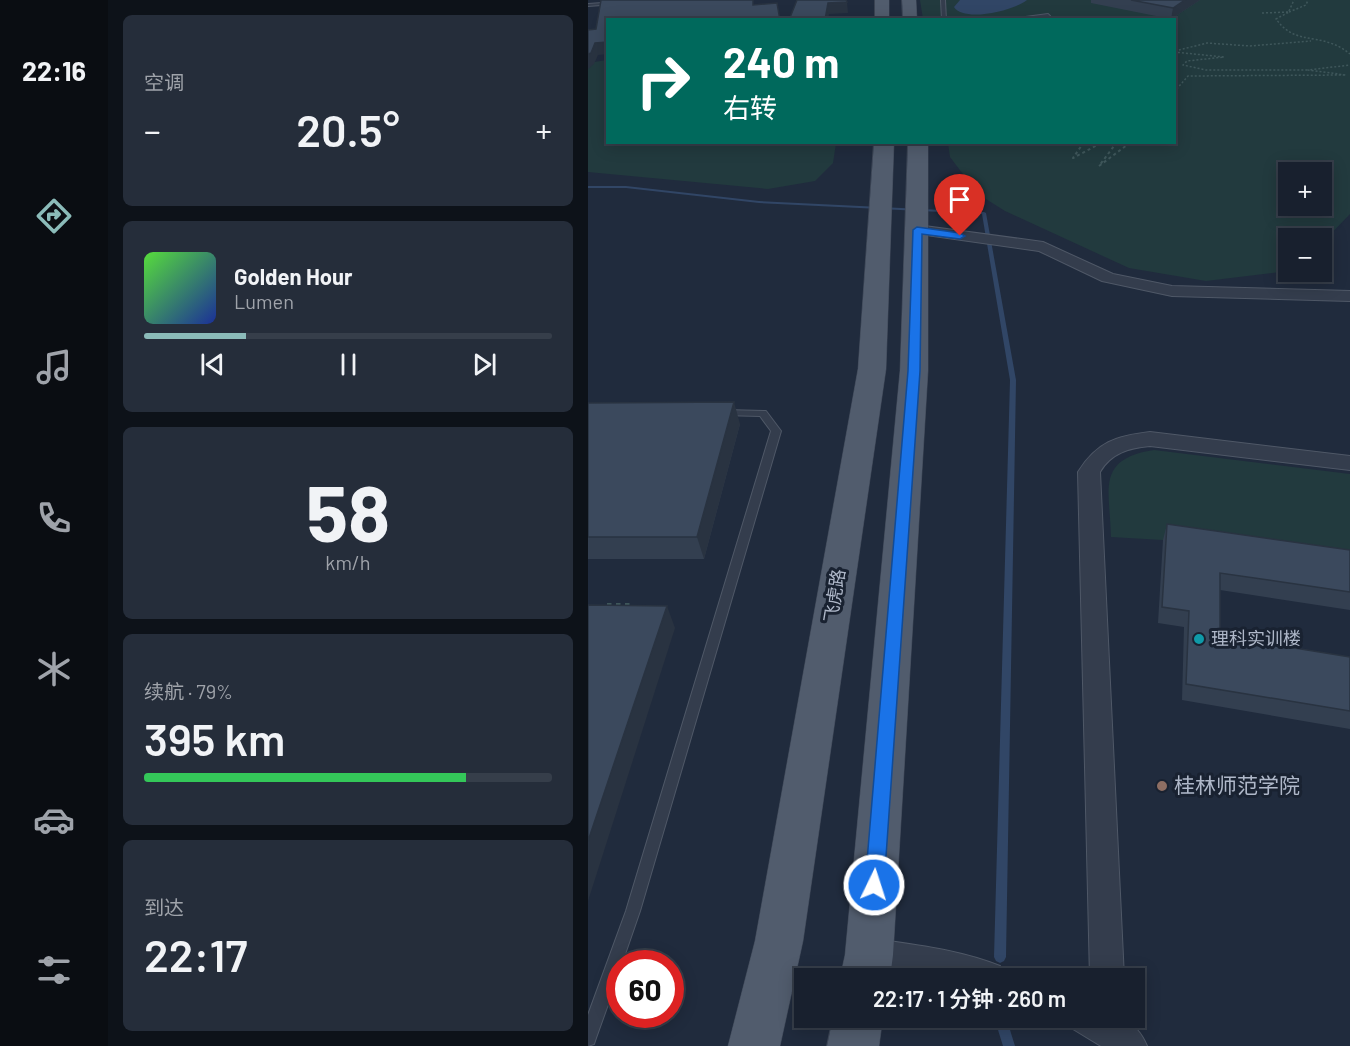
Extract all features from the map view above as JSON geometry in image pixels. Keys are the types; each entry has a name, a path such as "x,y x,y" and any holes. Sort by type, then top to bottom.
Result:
{"main road":[{"path":"882,0 882,18"},
{"path":"909,0 910,18"},
{"name":"飞虎路","path":"754,1046 779,941 872,369 884,144"},
{"path":"867,966 914,371 918,144"},
{"path":"853,1046 856,1028"}],"street":[{"path":"918,216 989,240 1043,248 1108,278 1172,291 1350,296"},
{"path":"1107,968 1089,472 1103,452 1116,444 1128,440 1150,439 1350,463"},
{"path":"867,966 941,965 952,968"}],"lane":[{"path":"943,0 944,18"},
{"path":"588,5 620,3"},
{"path":"1022,18 1048,15"},
{"path":"588,1038 633,911 776,431 763,413 716,413"}],"path":[{"path":"1289,12 1294,0"},
{"path":"1308,0 1306,5 1276,19 1282,28 1311,41"},
{"path":"1262,13 1289,12"},
{"path":"1176,51 1207,43 1250,46 1311,41 1334,44 1350,54"},
{"path":"1176,52 1224,57 1187,61 1183,65 1206,70 1308,70 1350,65"},
{"path":"1176,90 1188,76 1346,75 1308,70"},
{"path":"1083,144 1073,158 1099,144"},
{"path":"1116,144 1099,166 1128,144"},
{"path":"599,605 630,605"}],"green space":[{"path":"920,0 1350,0 1350,214 1332,233 1332,228 1278,228 1278,272 1206,281 1129,268 1005,211 978,194 950,157 948,144 1176,144 1176,18 923,18"},
{"path":"606,60 606,144 836,144 833,163 815,181 768,189 588,172 588,63"},
{"path":"1154,450 1350,474 1350,568 1163,540 1111,537 1109,491 1114,469 1122,461 1135,454"}],"water":[{"path":"960,0 1027,0 1001,11 968,14 954,7"}],"building":[{"path":"601,0 753,0 753,5 777,3 780,18 606,18 606,42 595,43 591,53 588,54 588,30 596,29"},
{"path":"797,0 846,0 847,2 828,3 825,18 790,18"},
{"path":"1131,0 1185,0 1173,8"},
{"path":"734,402 697,537 588,537 588,403"},
{"name":"理科实训楼","path":"1167,524 1350,550 1350,592 1220,573 1220,636 1350,657 1350,711 1186,684 1189,611 1162,607"},
{"path":"588,605 667,606 588,841"}],"waterway":[{"path":"588,187 626,187 759,202 984,213 1013,380 1000,957"},
{"path":"1003,1028 1009,1046"}],"place":[{"name":"理科实训楼","path":"1199,639"},
{"name":"桂林师范学院","path":"1162,786"}],"route":[{"path":"874,885 914,371 917,230 960,236"}]}
